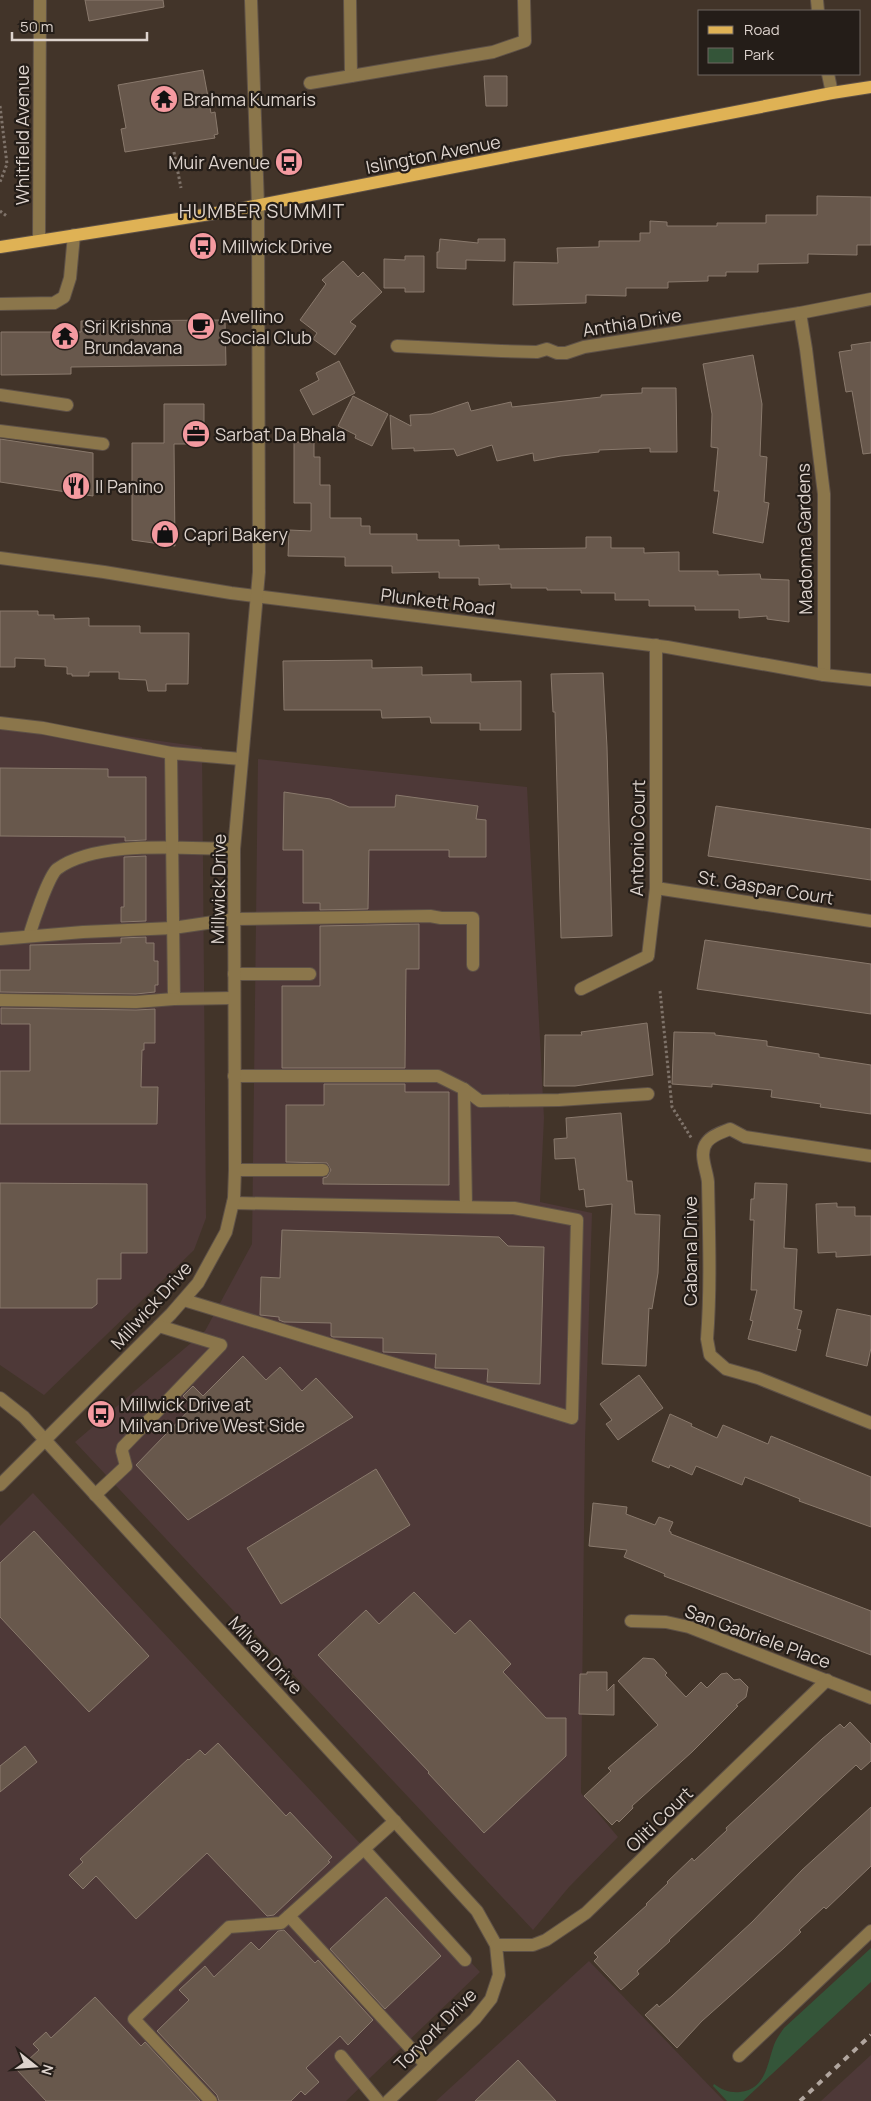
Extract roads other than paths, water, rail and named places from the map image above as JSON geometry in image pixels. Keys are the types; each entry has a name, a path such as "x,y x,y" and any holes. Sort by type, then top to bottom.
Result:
{"main road":[{"name":"Islington Avenue","path":"0,247 258,206 832,93 871,87"}],"street":[{"name":"Whitfield Avenue","path":"39,240 40,0"},
{"path":"251,0 258,206"},
{"path":"350,0 351,76"},
{"path":"310,83 493,52 525,41 524,0"},
{"path":"828,75 832,93"},
{"name":"Millwick Drive","path":"0,1485 184,1300 210,1264 226,1232 233,1203 235,1170 234,848 258,596 258,206"},
{"path":"0,304 54,303 64,297 70,278 74,235"},
{"name":"Anthia Drive","path":"397,346 537,352 547,349 557,353 584,347 800,313 871,299"},
{"name":"Madonna Gardens","path":"800,313 824,494 824,675"},
{"path":"0,395 67,405"},
{"path":"0,431 104,444"},
{"name":"Plunkett Road","path":"0,558 104,572 195,588 656,645 824,675 871,680"},
{"name":"Antonio Court","path":"582,990 648,956 656,888 656,645"},
{"path":"0,723 43,728 172,752 241,759"},
{"path":"172,752 174,998"},
{"path":"29,936 38,909 56,870 86,856 133,848 234,848"},
{"name":"St. Gaspar Court","path":"656,888 871,921"},
{"path":"0,939 173,928 234,919 430,916 440,918 473,918 473,965"},
{"path":"234,974 310,974"},
{"path":"0,1000 136,1002 174,998 234,998"},
{"path":"234,1076 438,1076 464,1089 480,1101 558,1100 648,1094"},
{"path":"464,1089 466,1206"},
{"name":"Cabana Drive","path":"871,1156 745,1137 730,1129 706,1142 702,1155 708,1182 709,1205 708,1317 706,1339 710,1355 726,1369 758,1378 871,1422"},
{"path":"235,1170 323,1170"},
{"path":"184,1300 572,1418 577,1220 514,1208 233,1203"},
{"path":"95,1495 126,1466 122,1451 123,1447 221,1345 159,1326"},
{"name":"Milvan Drive","path":"0,1398 24,1417 477,1911 496,1945"},
{"name":"San Gabriele Place","path":"631,1621 666,1622 689,1627 871,1698"},
{"name":"Oliti Court","path":"496,1945 533,1945 546,1940 586,1913 827,1680"},
{"path":"212,2101 134,2019 229,1927 281,1923 394,1821"},
{"path":"364,1848 465,1960"},
{"path":"289,1916 426,2065"},
{"path":"739,2056 871,1931"},
{"name":"Toryork Drive","path":"388,2101 475,2019 491,1999 498,1975 496,1945"},
{"path":"340,2056 378,2101"}],"railway":[{"path":"800,2101 871,2035"}],"place":[{"name":"Brahma Kumaris","path":"164,99"},
{"name":"Muir Avenue","path":"289,162"},
{"name":"Millwick Drive","path":"203,246"},
{"name":"Avellino Social Club","path":"201,326"},
{"name":"Sri Krishna Brundavana","path":"65,336"},
{"name":"Sarbat Da Bhala","path":"196,434"},
{"name":"Il Panino","path":"76,486"},
{"name":"Capri Bakery","path":"165,534"},
{"name":"Millwick Drive at Milvan Drive West Side","path":"101,1414"}],"district":[{"name":"HUMBER SUMMIT","path":"262,211"}]}
